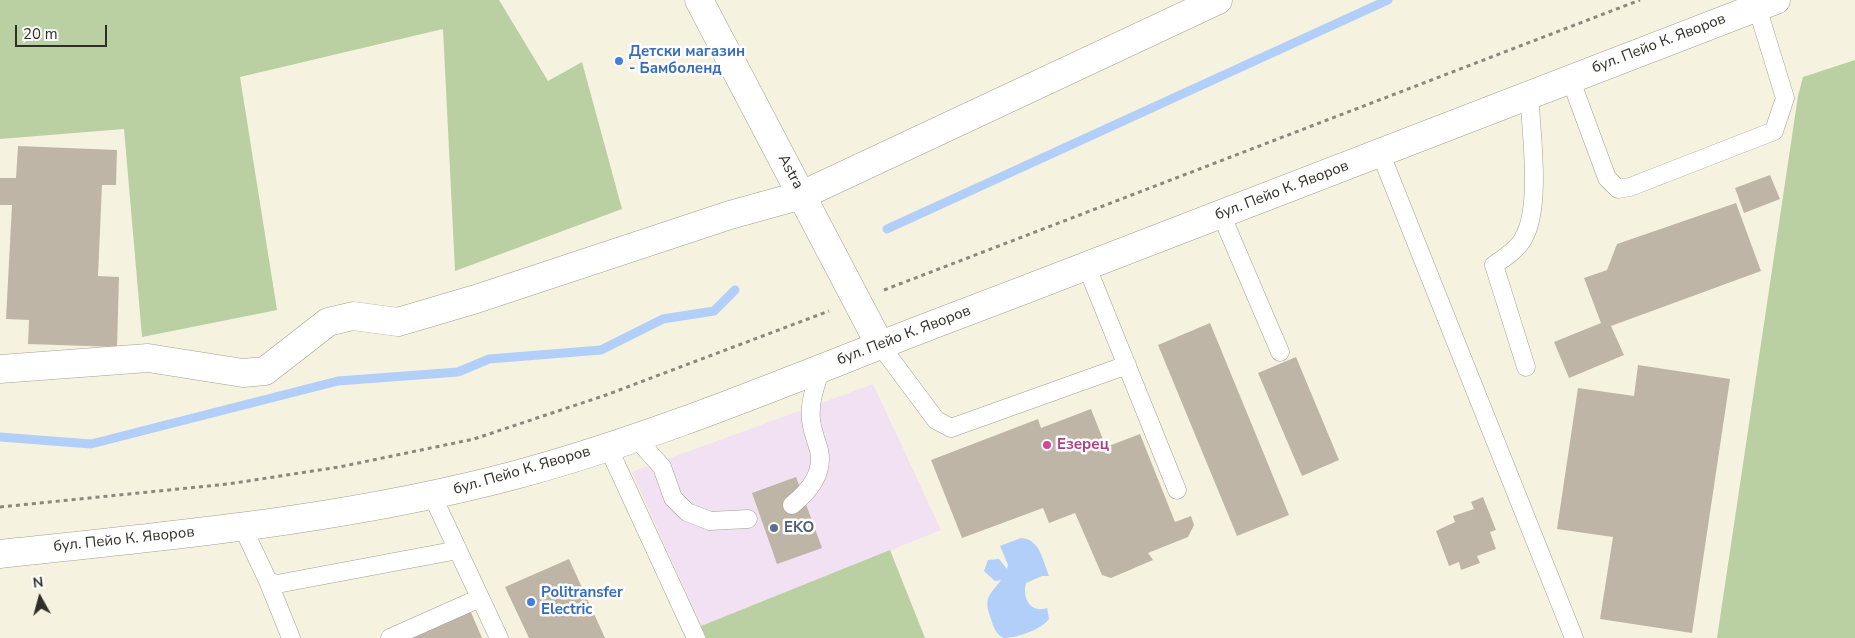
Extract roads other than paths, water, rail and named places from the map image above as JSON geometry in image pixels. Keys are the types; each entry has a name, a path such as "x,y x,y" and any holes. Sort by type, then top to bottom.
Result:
{"street":[{"name":"Astra","path":"699,0 880,345"},
{"path":"0,370 148,358 244,373 264,371 328,322 353,316 398,322 486,296 730,215 802,195 1218,0"},
{"name":"бул. Пейо К. Яворов","path":"0,554 243,528 351,512 432,496 521,474 608,447 1087,267 1529,93 1767,3"}],"lane":[{"path":"1570,78 1607,178 1618,188 1630,187 1774,131 1785,98 1767,3"},
{"path":"1526,367 1494,265 1510,254 1523,240 1533,214 1529,93"},
{"path":"1380,152 1574,638"},
{"path":"1221,214 1280,352"},
{"path":"1087,267 1177,490"},
{"path":"880,345 936,420 952,428 1127,365"},
{"path":"792,505 806,493 818,476 819,453 811,421 811,400 821,368"},
{"path":"636,438 662,467 673,498 687,512 710,521 748,519"},
{"path":"608,447 696,638"},
{"path":"432,496 499,638"},
{"path":"243,528 268,581 291,638"},
{"path":"268,581 278,584 458,550"},
{"path":"390,638 480,598"}],"water":[{"path":"1021,538 1033,542 1037,547 1049,576 1042,576 1026,583 1026,599 1036,609 1047,608 1049,619 1046,623 1029,632 1004,638 997,633 994,627 987,604 990,594 1001,580 995,581 984,571 988,560 999,559 1007,569 1008,565 1000,546"}],"waterway":[{"path":"887,229 1388,0"},
{"path":"0,437 91,444 338,381 458,372 489,359 601,350 663,319 714,311 735,290"}],"place":[{"name":"Детски магазин - Бамболенд","path":"619,61"},
{"name":"Езерец","path":"1047,445"},
{"name":"EKO","path":"774,528"},
{"name":"Politransfer Electric","path":"531,602"}]}
